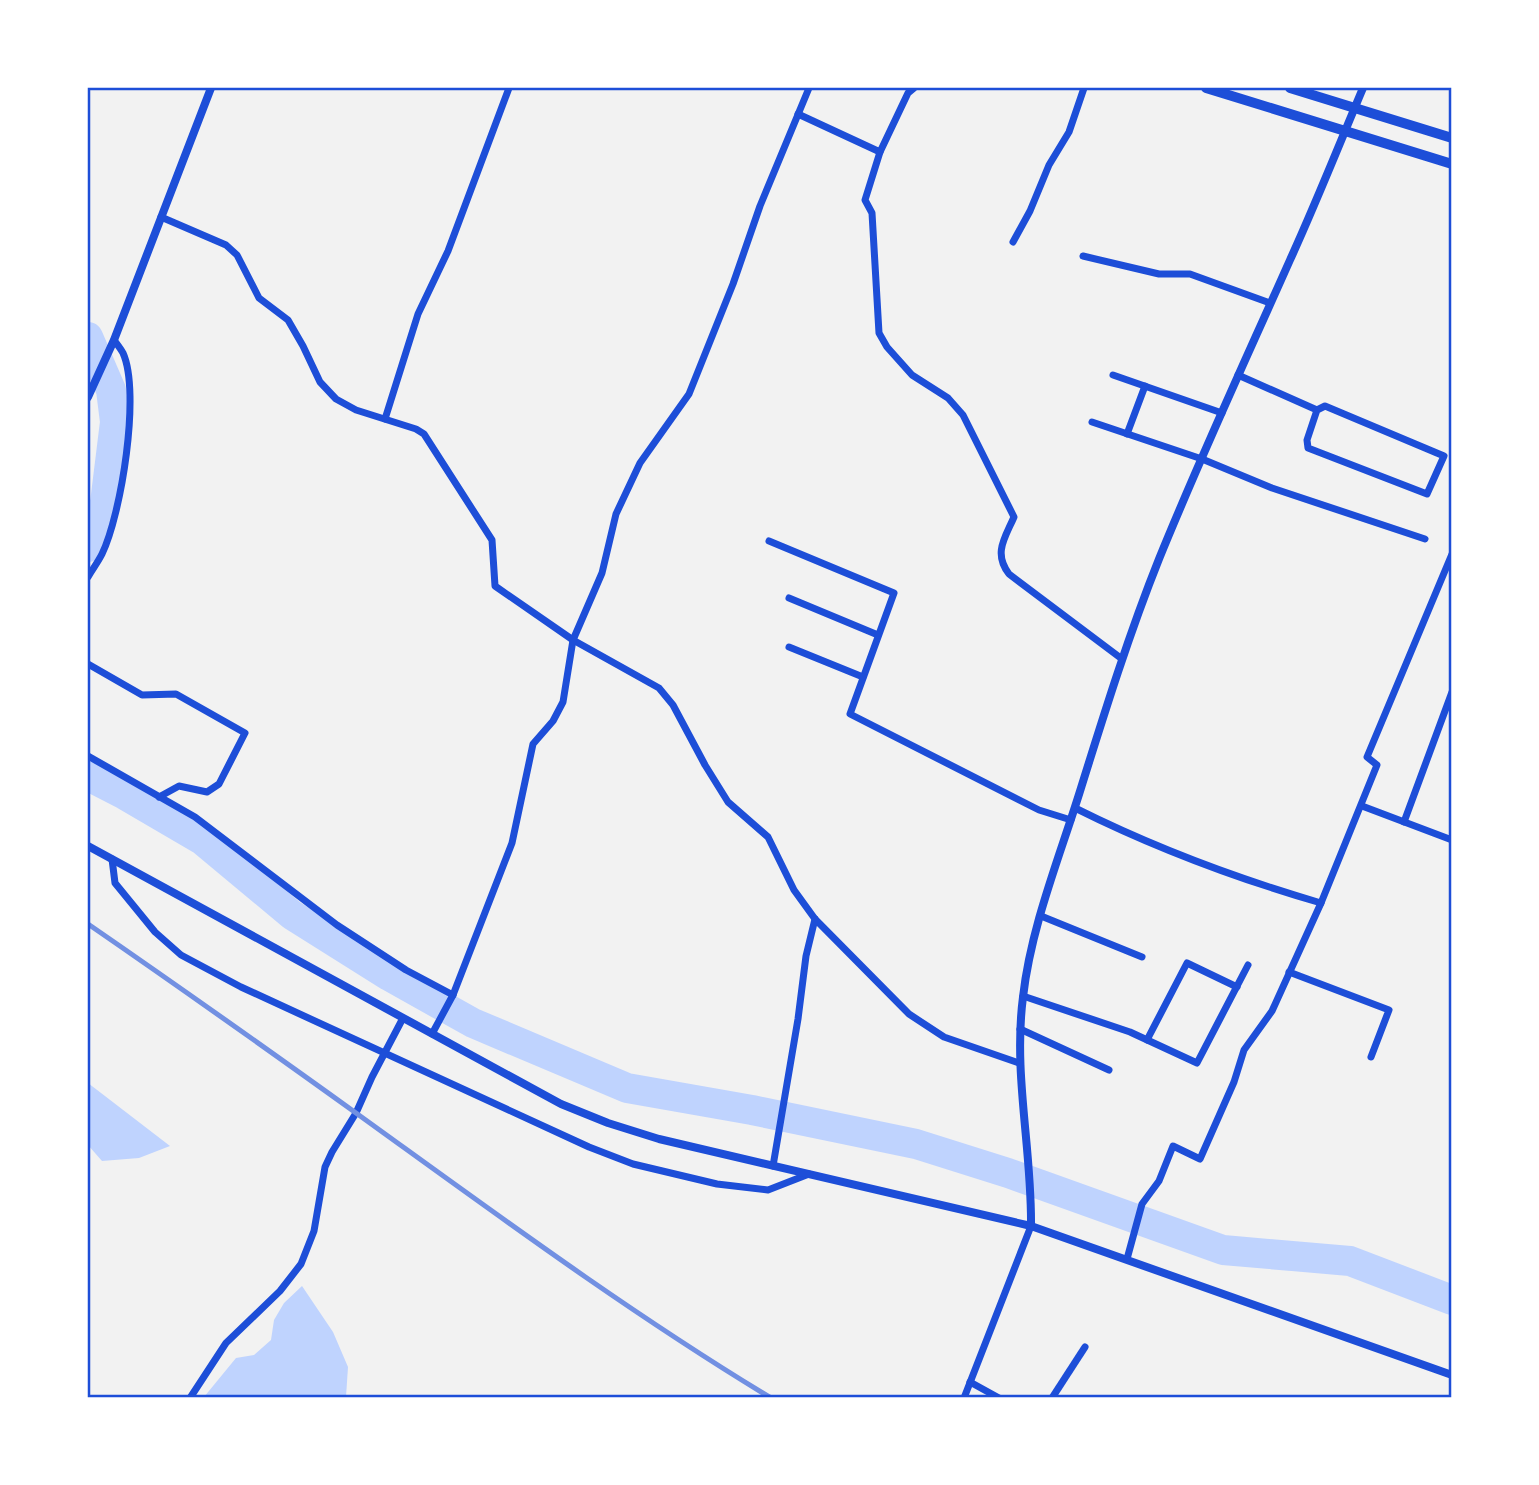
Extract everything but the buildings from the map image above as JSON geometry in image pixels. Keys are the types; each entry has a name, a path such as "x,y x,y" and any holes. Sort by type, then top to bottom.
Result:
{"main road":[{"path":"1206,88 1451,164"},
{"path":"1290,88 1451,138"}],"street":[{"path":"88,397 211,88"},
{"path":"385,419 423,301 448,251 509,88"},
{"path":"432,1034 452,997 512,844 533,744 553,721 563,702 573,640 602,573 615,514 640,463 688,394 733,284 760,206 809,88"},
{"path":"914,88 908,93 880,152 865,200 873,213 879,333 887,348 912,375 948,398 963,415 1014,516 1000,552 1001,564 1009,574 1122,659"},
{"path":"1013,242 1030,211 1049,165 1069,132 1084,88"},
{"path":"964,1398 1031,1226 1029,1167 1019,1063 1020,1029 1029,960 1041,916 1122,659 1160,558 1363,88"},
{"path":"799,114 880,152"},
{"path":"161,217 226,245 237,255 259,298 288,320 320,382 336,400 356,410 424,434 492,540 495,586 573,640 659,688 673,705 728,802 768,837 794,890 814,919 909,1014 944,1037 1019,1063"},
{"path":"1083,256 1158,274 1190,274 1270,303"},
{"path":"88,577 103,553 119,498 130,426 128,379 123,354 111,344"},
{"path":"1113,375 1222,413"},
{"path":"1238,375 1317,410"},
{"path":"1127,433 1145,386"},
{"path":"1325,406 1444,456 1427,494 1308,448 1307,440 1317,410 1325,406"},
{"path":"1092,422 1202,459 1272,488 1425,539"},
{"path":"769,541 894,593 849,713 1039,810 1071,820"},
{"path":"1127,1259 1142,1204 1159,1181 1173,1146 1200,1159 1234,1082 1244,1051 1272,1011 1362,806 1377,765 1367,757 1451,554"},
{"path":"789,598 878,635"},
{"path":"789,647 863,677"},
{"path":"88,664 142,695 176,694 245,733 219,784 207,792 180,786 159,797"},
{"path":"1404,822 1451,692"},
{"path":"88,756 195,817 337,925 452,997"},
{"path":"1362,806 1451,840"},
{"path":"1075,808 1137,839 1204,866 1321,903"},
{"path":"88,846 561,1104 608,1123 659,1139 1031,1226 1451,1375"},
{"path":"112,859 115,883 155,932 181,954 241,987 589,1147 633,1164 717,1184 768,1190 809,1174"},
{"path":"1041,916 1142,957"},
{"path":"773,1166 814,919"},
{"path":"1147,1040 1187,963 1237,987"},
{"path":"1023,996 1130,1032 1197,1063 1248,965"},
{"path":"1289,972 1389,1010 1371,1057"},
{"path":"190,1398 226,1343 280,1291 301,1264 314,1231 325,1167 356,1113 403,1018"},
{"path":"1020,1029 1109,1070"},
{"path":"1052,1398 1085,1347"},
{"path":"970,1382 999,1398"}],"water":[{"path":"88,1083 170,1146 139,1158 102,1161 88,1145"},
{"path":"302,1286 333,1332 348,1367 346,1397 204,1397 236,1358 254,1355 271,1340 274,1320 284,1303"}],"waterway":[{"path":"88,337 111,390 115,422 105,503 88,547"},
{"path":"88,776 202,840 292,915 389,976 473,1023 627,1088 752,1110 916,1144 1008,1173 1223,1250 1350,1261 1452,1300"}],"railway":[{"path":"88,924 256,1041 560,1260 771,1398"}]}
